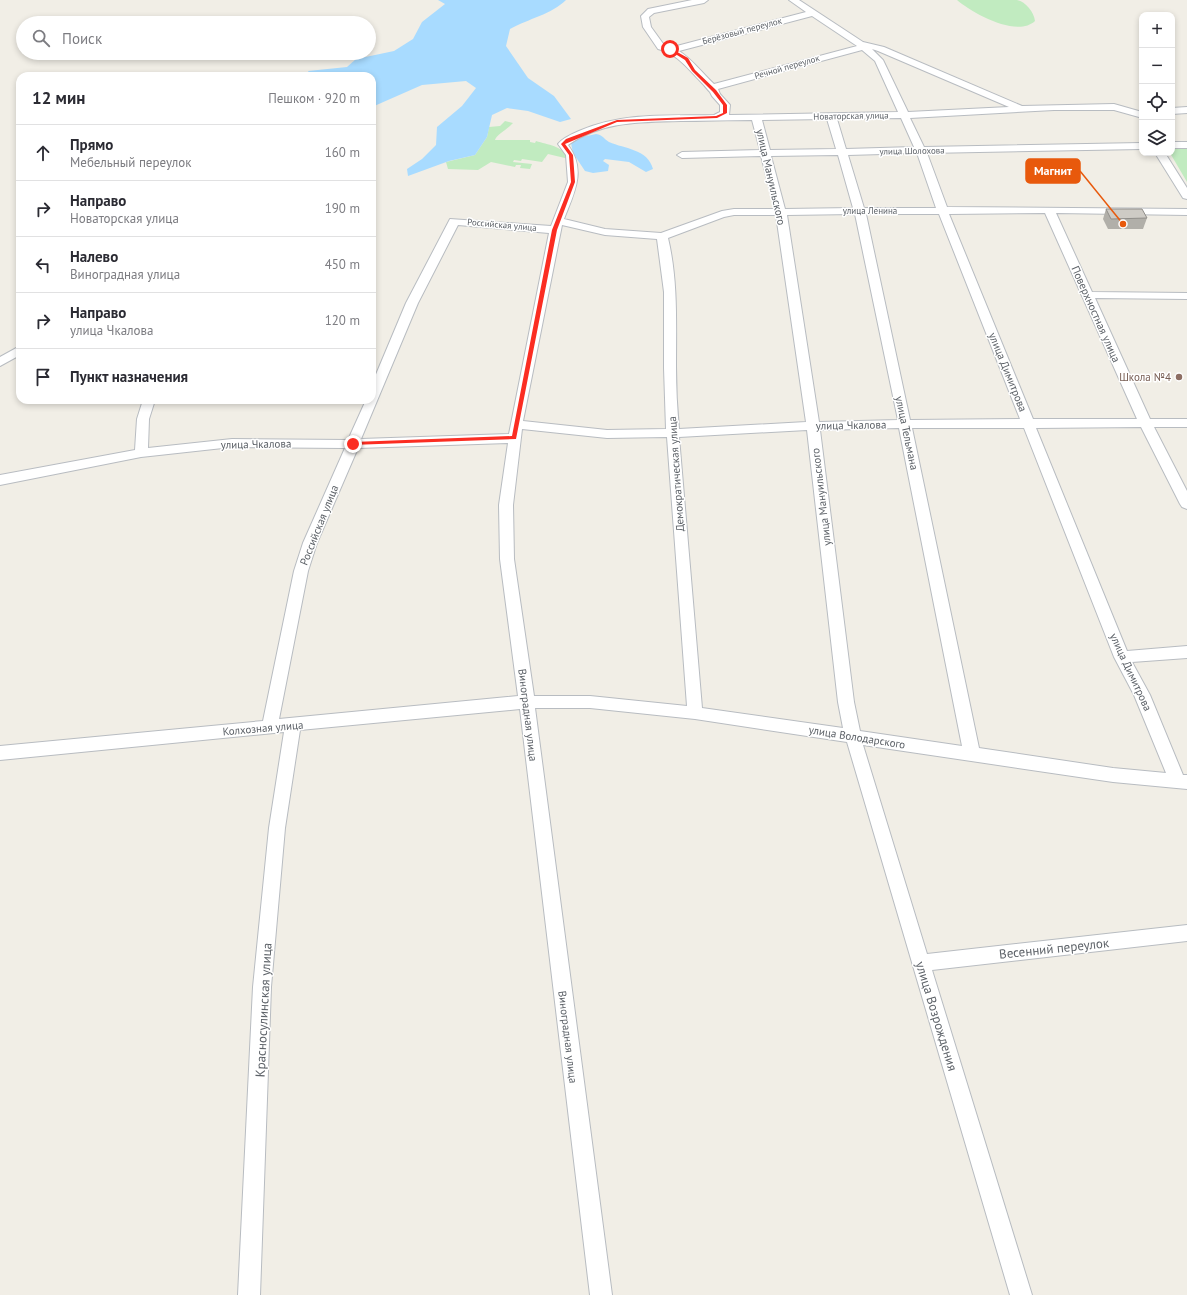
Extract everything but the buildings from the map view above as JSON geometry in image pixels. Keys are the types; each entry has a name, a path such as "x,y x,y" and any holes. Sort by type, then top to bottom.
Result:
{"street":[{"path":"704,0 651,11 646,16 647,27 660,47 672,50 686,59 688,64 725,105 725,113 717,117"},
{"name":"улица Димитрова","path":"793,0 862,45 879,60 921,151 943,211 1122,657 1142,695 1182,782"},
{"name":"Берёзовый переулок","path":"672,50 813,13"},
{"path":"862,45 880,48 1021,108"},
{"name":"Речной переулок","path":"711,88 800,64 862,45"},
{"name":"Новаторская улица","path":"563,144 567,140 617,121 717,117 904,115 1021,108 1108,106 1139,115"},
{"path":"1175,110 1187,110"},
{"name":"улица Тельмана","path":"831,116 860,212 906,424 959,698 972,754"},
{"name":"улица Мануильского","path":"756,117 781,212 813,426 846,702 853,737"},
{"name":"Виноградная улица","path":"563,144 571,155 574,173 573,182 557,226 516,424 506,505 507,559 601,1295"},
{"path":"1175,145 1187,145"},
{"name":"улица Шолохова","path":"682,155 766,155 1139,146"},
{"path":"1162,156 1187,196"},
{"name":"улица Ленина","path":"557,226 605,232 662,236 722,214 734,212 1049,210 1187,212"},
{"name":"Поверхностная улица","path":"1049,210 1146,424 1187,504"},
{"name":"Российская улица","path":"376,390 412,304 454,221 557,226"},
{"name":"Демократическая улица","path":"662,236 668,255 671,287 670,372 677,494 693,673 695,713"},
{"path":"1087,295 1187,296"},
{"path":"0,362 16,352"},
{"path":"141,453 143,419 148,404"},
{"name":"Российская улица","path":"270,727 301,571 310,543 370,404"},
{"name":"улица Чкалова","path":"516,424 607,434 674,433 813,426 906,424 1187,423"},
{"name":"улица Чкалова","path":"0,480 141,453 232,443 353,444 514,438"},
{"path":"1122,657 1187,652"},
{"name":"улица Володарского","path":"526,702 590,702 695,713 1113,775 1182,782"},
{"name":"Колхозная улица","path":"0,753 293,726 526,702"},
{"name":"Красносулинская улица","path":"249,1295 262,987 277,828 293,726"},
{"name":"улица Возрождения","path":"853,737 1021,1295"},
{"name":"Весенний переулок","path":"921,963 1187,933"}],"green space":[{"path":"957,0 1017,0 1029,8 1035,21 1027,26 1017,27 1006,25 984,17"},
{"path":"505,121 513,123 495,140 530,140 530,142 535,143 536,141 559,148 569,159 548,154 542,162 522,159 521,161 514,160 513,162 532,164 530,169 520,168 521,165 516,165 515,167 491,162 478,170 448,169 446,162 475,155 487,137 489,127 500,126"},
{"path":"1175,148 1187,148 1187,182 1172,156 1175,156"}],"water":[{"path":"438,0 566,0 547,13 510,29 506,46 528,78 554,96 571,119 560,122 528,111 507,108 492,115 487,137 475,155 449,161 408,176 407,169 422,159 436,145 437,127 462,106 476,88 466,81 422,85 376,105 376,72 308,71 347,67 355,60 376,60 376,55 394,51 413,39 422,22 445,4"},
{"path":"596,134 602,136 609,142 635,151 646,157 653,169 646,172 629,162 605,159 603,161 609,165 608,171 593,173 585,171 573,153 571,143 578,138"}],"place":[{"name":"Магнит","path":"1123,224"},
{"name":"Школа №4","path":"1179,377"}],"route":[{"path":"353,444 514,438 555,230 573,182 574,173 571,155 563,144 567,140 603,125 617,121 631,119 717,117 725,113 725,105 715,94 715,91 693,70 686,59 670,49"}]}
